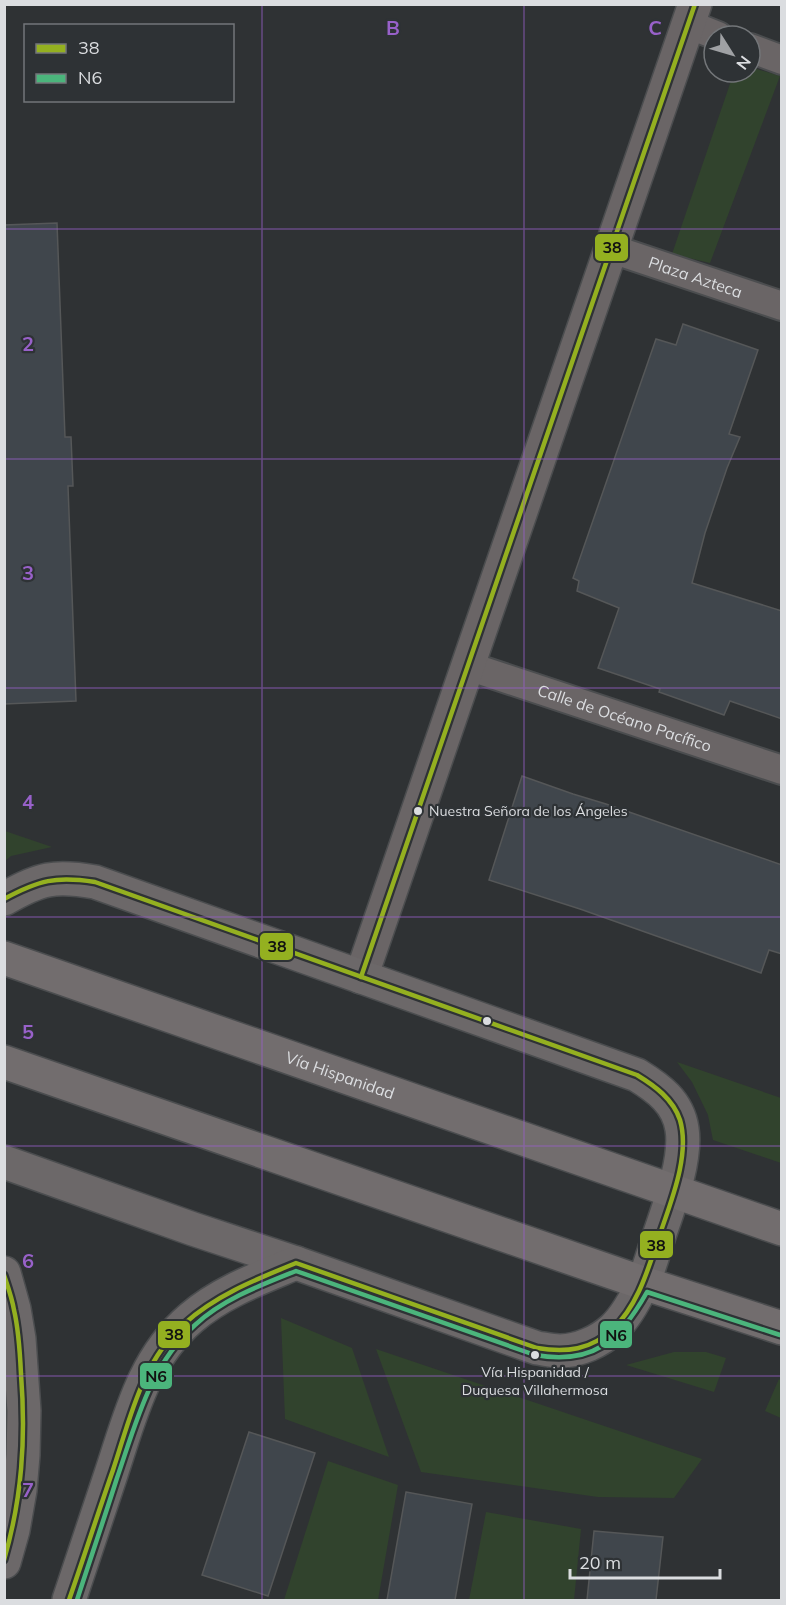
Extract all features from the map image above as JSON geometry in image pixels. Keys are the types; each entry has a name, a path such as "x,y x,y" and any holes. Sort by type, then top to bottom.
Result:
{"highway":[{"name":"Vía Hispanidad","path":"4,958 782,1229"},
{"path":"4,1062 782,1329"}],"main road":[{"path":"4,899 46,879 69,877 95,882 637,1075 657,1087 676,1109 682,1129 681,1157 674,1192 643,1283 630,1308 614,1328 597,1341 580,1348 561,1351 537,1348 4,1162"},
{"path":"69,1600 129,1419 143,1381 158,1355 180,1328 208,1305 250,1282 296,1263"},
{"path":"4,1273 19,1339 24,1411 20,1491 4,1562"}],"street":[{"path":"362,977 692,14 704,24"},
{"path":"762,52 782,60"},
{"name":"Plaza Azteca","path":"612,249 782,306"},
{"name":"Calle de Océano Pacífico","path":"468,666 782,770"}],"green space":[{"path":"762,71 780,76 710,263 672,254 730,84 762,84"},
{"path":"5,831 52,847 11,856 5,861"},
{"path":"677,1062 781,1098 781,1163 713,1140 708,1115 692,1082"},
{"path":"281,1318 352,1348 389,1457 285,1419"},
{"path":"376,1349 702,1459 674,1498 598,1497 421,1472"},
{"path":"674,1352 706,1352 726,1358 714,1392 626,1365"},
{"path":"779,1379 781,1381 781,1418 765,1411"},
{"path":"328,1461 398,1485 378,1600 284,1600"},
{"path":"486,1512 581,1529 574,1600 469,1600"}],"building":[{"path":"57,223 65,437 71,437 73,486 68,486 76,701 4,704 4,225"},
{"path":"683,324 758,350 729,434 740,437 705,533 692,583 782,611 782,719 730,701 724,715 659,692 660,689 598,668 619,608 577,591 579,581 573,578 656,339 676,345"},
{"path":"522,776 782,865 782,954 769,950 761,973 580,909 489,880"},
{"path":"249,1432 315,1453 268,1596 202,1575"},
{"path":"406,1492 472,1504 455,1600 387,1600"},
{"path":"594,1531 663,1537 656,1600 587,1600"}],"transit line":[{"name":"38","path":"361,977 695,4"},
{"name":"38","path":"4,899 28,887 48,881 69,879 95,882 637,1075 668,1099 677,1112 683,1133 678,1176 643,1283 622,1319 605,1336 587,1346 568,1350 537,1348 296,1263 237,1289 196,1314 170,1339 158,1355 139,1392 69,1600"},
{"name":"N6","path":"77,1600 138,1416 166,1358 206,1316 243,1294 296,1271 535,1355 573,1356 589,1353 602,1346 615,1337 626,1324 647,1292 780,1335"},
{"name":"38","path":"4,1275 16,1318 23,1422 19,1491 4,1560"}],"place":[{"name":"Nuestra Señora de los Ángeles","path":"418,811"},
{"name":"Vía Hispanidad / Duquesa Villahermosa","path":"535,1355"}]}
